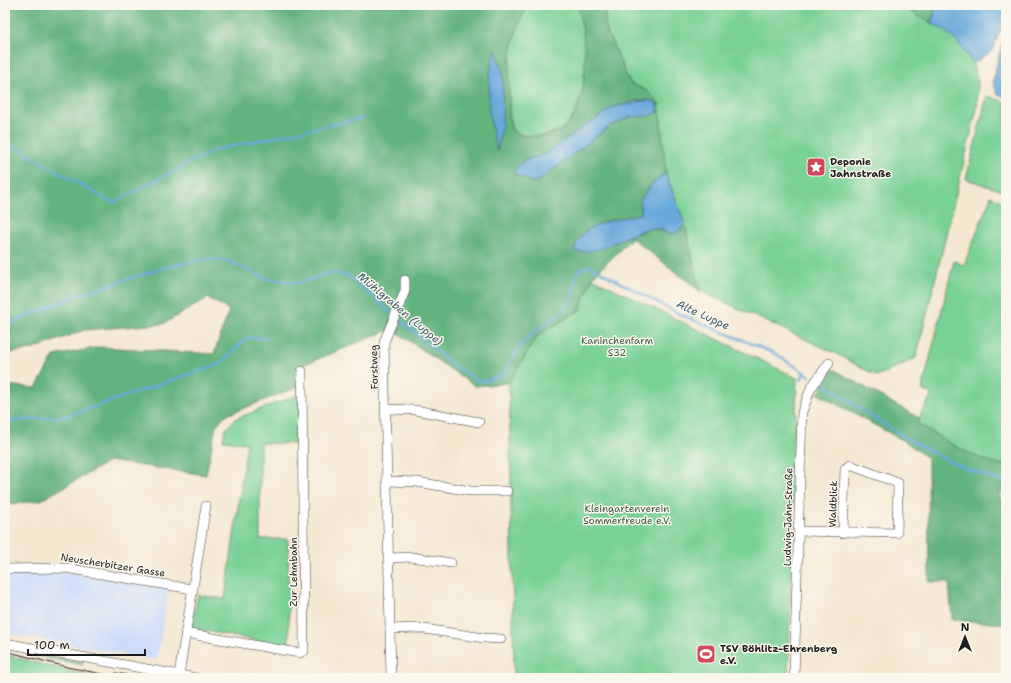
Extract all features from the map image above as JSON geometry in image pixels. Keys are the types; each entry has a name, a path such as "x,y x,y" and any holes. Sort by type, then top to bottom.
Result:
{"street":[{"name":"Forstweg","path":"391,678 384,342 405,291 405,280"},
{"name":"Ludwig-Jahn-Straße","path":"794,678 802,412 811,388 829,363"},
{"name":"Zur Lehmbahn","path":"185,633 299,653 304,652 302,371"},
{"path":"386,409 415,410 479,422"},
{"name":"Waldblick","path":"799,531 843,533 897,533 898,483 850,465 845,469 843,533"},
{"path":"388,482 417,482 471,491 507,491"},
{"path":"179,675 206,506"},
{"path":"389,558 412,557 451,563"},
{"name":"Neuscherbitzer Gasse","path":"5,569 64,568 192,589"},
{"path":"390,629 418,628 484,638 501,639"},
{"path":"5,643 196,678"}],"shaded area":[{"path":"62,572 169,588 157,660 5,633 5,573"}],"green space":[{"path":"5,5 528,5 513,42 509,78 509,115 510,125 513,131 519,135 530,137 558,132 563,129 572,119 579,105 585,70 583,34 577,5 604,5 606,30 630,83 647,91 659,103 666,173 653,183 641,214 603,222 600,248 651,228 674,234 685,225 700,291 632,238 592,278 580,310 537,336 509,383 475,386 392,329 303,365 298,387 224,416 216,426 206,475 110,461 41,500 5,505 5,385 36,388 54,356 100,347 214,354 229,310 208,298 163,324 84,330 34,349 5,354","holes":["495,49 503,72 497,150 495,138","648,100 657,103 648,116 630,117 610,126 540,180 531,182 526,178 525,160 543,155 634,101"]},
{"path":"528,5 577,5 584,34 585,70 579,103 572,117 563,128 540,136 526,136 513,131 510,115 510,61 514,39"},
{"path":"604,5 900,5 931,23 935,17 971,5 973,64 978,82 977,108 916,358 877,376 833,352 700,291 685,225 666,173 659,103 647,91 630,83 606,30"},
{"path":"900,5 937,5 931,23"},
{"path":"987,96 1006,102 1006,192 966,179"},
{"path":"991,196 1006,203 1006,465 994,463 971,454 916,423 932,394 922,390 954,261 964,265"},
{"name":"Kleingartenverein Sommerfreude e.V.","path":"592,278 797,378 788,678 514,678 509,383 537,336 580,310"},
{"path":"833,369 919,418 917,423 949,442 982,459 1006,465 1006,493 998,492 1006,507 1006,624 952,620 949,582 929,582 928,458 904,441 818,394"},
{"path":"300,394 300,444 260,443 260,539 288,539 289,647 191,628 198,595 225,599 247,443 223,440 225,430 235,419"},
{"path":"27,652 83,662 82,665 26,654"},
{"path":"6,655 95,678 75,676 72,678 6,678"}],"water":[{"path":"937,5 995,5 1006,10 1006,16 992,51 973,64 965,51 950,35 931,23"},
{"path":"1006,27 1006,97 997,94 993,81"},
{"path":"495,48 503,72 502,125 497,151 489,115 489,77"},
{"path":"648,100 657,103 658,113 648,116 630,117 610,126 540,180 531,182 526,178 514,174 514,170 525,160 543,155 613,107"},
{"path":"666,173 685,225 674,234 658,229 640,231 594,251 574,251 577,241 591,228 610,221 641,214 640,200 653,183"}],"waterway":[{"path":"5,141 113,203 214,150 363,118"},
{"name":"Mühlgraben (Luppe)","path":"5,326 72,297 170,266 207,259 228,261 269,279 299,283 330,273 347,275 393,314"},
{"name":"Mühlgraben (Luppe)","path":"397,317 452,364 477,380 486,381 502,375 525,340 560,314 570,303 578,271 584,267 590,266 679,314 774,353 810,376"},
{"path":"5,422 67,416 220,364 247,338 267,338"},
{"path":"801,380 804,372"},
{"name":"Alte Luppe","path":"822,383 910,440 933,453 981,474 1006,482"}],"tram line":[{"path":"5,651 67,667 122,678"},
{"path":"116,673 141,678"}],"place":[{"name":"Deponie Jahnstraße","path":"816,167"},
{"name":"TSV Böhlitz-Ehrenberg e.V.","path":"706,654"}],"park label":[{"name":"Kaninchenfarm S32","path":"617,346"}]}
